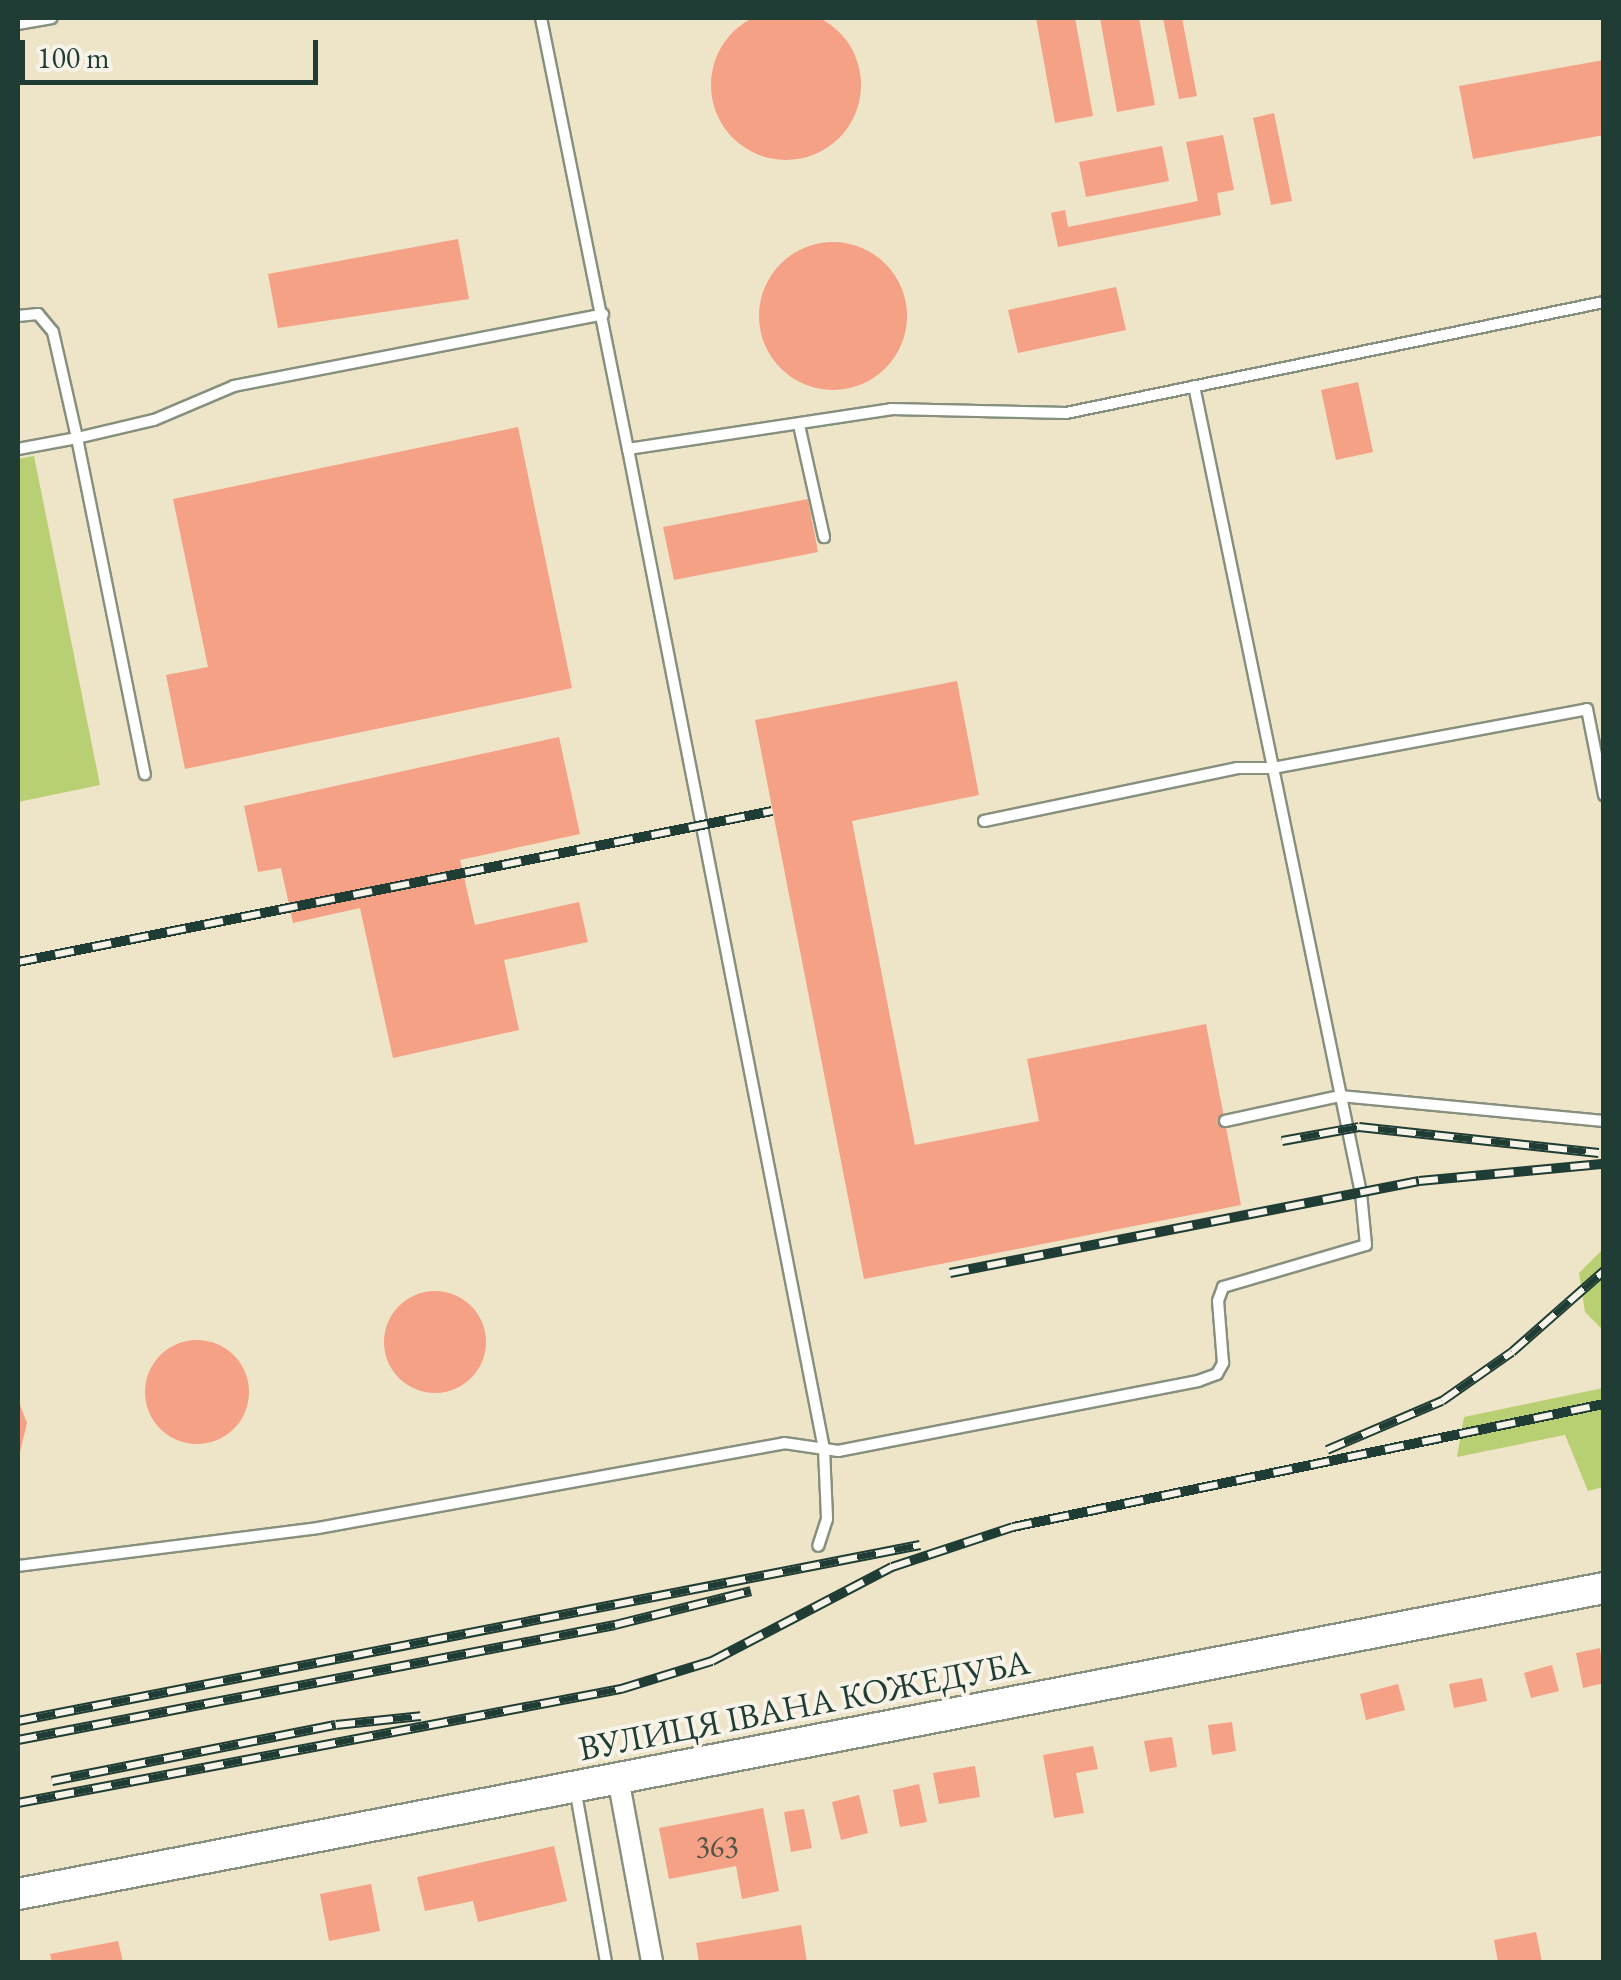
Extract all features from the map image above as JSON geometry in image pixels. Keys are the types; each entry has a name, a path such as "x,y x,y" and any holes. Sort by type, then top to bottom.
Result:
{"street":[{"name":"ВУЛИЦЯ ІВАНА КОЖЕДУБА","path":"18,1894 1604,1588"},
{"path":"618,1778 652,1962"}],"lane":[{"path":"18,24 51,18"},
{"path":"541,18 824,1449 827,1520 818,1546"},
{"path":"628,449 906,409 1066,413 1604,302"},
{"path":"18,316 38,314 53,332 145,774"},
{"path":"18,449 183,410 234,386 602,314"},
{"path":"18,1566 318,1528 784,1442 824,1449 970,1428 1218,1374 1224,1363 1218,1301 1223,1287 1366,1245 1340,1096 1194,386"},
{"path":"799,425 824,536"},
{"path":"984,822 1237,768 1273,768 1587,710 1604,795"},
{"path":"1225,1121 1340,1096 1604,1120"},
{"path":"574,1787 606,1962"}],"green space":[{"path":"34,456 100,785 18,802 18,459"},
{"path":"1603,1249 1603,1330 1585,1312 1579,1273"},
{"path":"1603,1388 1603,1487 1588,1491 1565,1435 1457,1457 1464,1417"}],"building":[{"path":"786,10 815,16 839,32 855,56 861,85 855,114 839,138 815,154 786,160 757,154 733,138 717,114 711,85 717,56 733,32 757,16"},
{"path":"1036,18 1075,18 1093,116 1055,123"},
{"path":"1100,18 1139,18 1155,105 1117,112"},
{"path":"1163,18 1182,18 1197,96 1179,99"},
{"path":"1604,60 1604,135 1473,159 1459,86"},
{"path":"1274,113 1292,201 1271,205 1253,118"},
{"path":"1223,135 1234,190 1217,193 1221,215 1058,247 1051,213 1065,210 1068,227 1198,201 1186,142"},
{"path":"1162,146 1169,181 1086,197 1079,162"},
{"path":"458,239 469,299 278,328 268,274"},
{"path":"833,242 861,247 886,263 902,288 907,316 902,344 886,369 861,385 833,390 805,385 780,369 764,344 759,316 764,288 780,263 805,247"},
{"path":"1116,287 1126,330 1018,353 1008,310"},
{"path":"1358,382 1373,452 1336,460 1321,390"},
{"path":"518,427 572,688 185,769 166,675 208,667 173,499"},
{"path":"808,499 818,552 674,580 663,527"},
{"path":"957,681 979,795 852,821 915,1145 1039,1121 1027,1059 1206,1024 1241,1205 864,1279 755,720"},
{"path":"559,737 580,834 460,860 475,925 579,902 588,942 504,960 519,1030 393,1058 360,908 293,923 281,868 258,872 244,806"},
{"path":"425,1291 445,1291 464,1299 478,1313 486,1342 483,1362 464,1385 445,1393 425,1393 406,1385 392,1371 384,1352 384,1332 392,1313 406,1299"},
{"path":"197,1340 217,1344 234,1355 245,1372 249,1392 245,1412 234,1429 217,1440 197,1444 177,1440 160,1429 149,1412 145,1392 149,1372 160,1355 177,1344"},
{"path":"18,1400 27,1423 18,1460"},
{"path":"1600,1648 1604,1683 1583,1688 1576,1653"},
{"path":"1552,1665 1559,1691 1531,1698 1524,1673"},
{"path":"1482,1678 1487,1701 1454,1708 1449,1684"},
{"path":"1398,1684 1405,1710 1366,1720 1360,1694"},
{"path":"1232,1722 1236,1751 1212,1755 1208,1725"},
{"path":"1172,1737 1177,1767 1150,1772 1144,1741"},
{"path":"1093,1746 1098,1769 1076,1773 1084,1813 1054,1818 1043,1755"},
{"path":"975,1766 980,1797 939,1804 933,1773"},
{"path":"919,1784 927,1822 900,1827 893,1790"},
{"path":"859,1795 868,1833 841,1840 832,1802"},
{"path":"763,1808 779,1891 742,1899 736,1866 669,1879 659,1828"},
{"path":"804,1809 812,1848 791,1852 784,1812"},
{"path":"554,1846 567,1901 478,1922 473,1901 425,1911 417,1877"},
{"path":"371,1884 380,1931 329,1941 320,1894"},
{"path":"801,1925 807,1962 699,1962 696,1943"},
{"path":"1536,1932 1542,1962 1498,1962 1494,1940"},
{"path":"118,1941 123,1962 52,1962 50,1954"}],"railway":[{"path":"18,962 772,811"},
{"path":"1282,1141 1359,1127 1599,1153"},
{"path":"950,1273 1419,1181 1604,1164"},
{"path":"1327,1450 1442,1401 1512,1352 1604,1271"},
{"path":"18,1803 621,1689 712,1661 892,1567 1013,1527 1604,1404"},
{"path":"18,1721 920,1545"},
{"path":"18,1740 615,1625 751,1591"},
{"path":"52,1781 336,1725 421,1716"}]}
